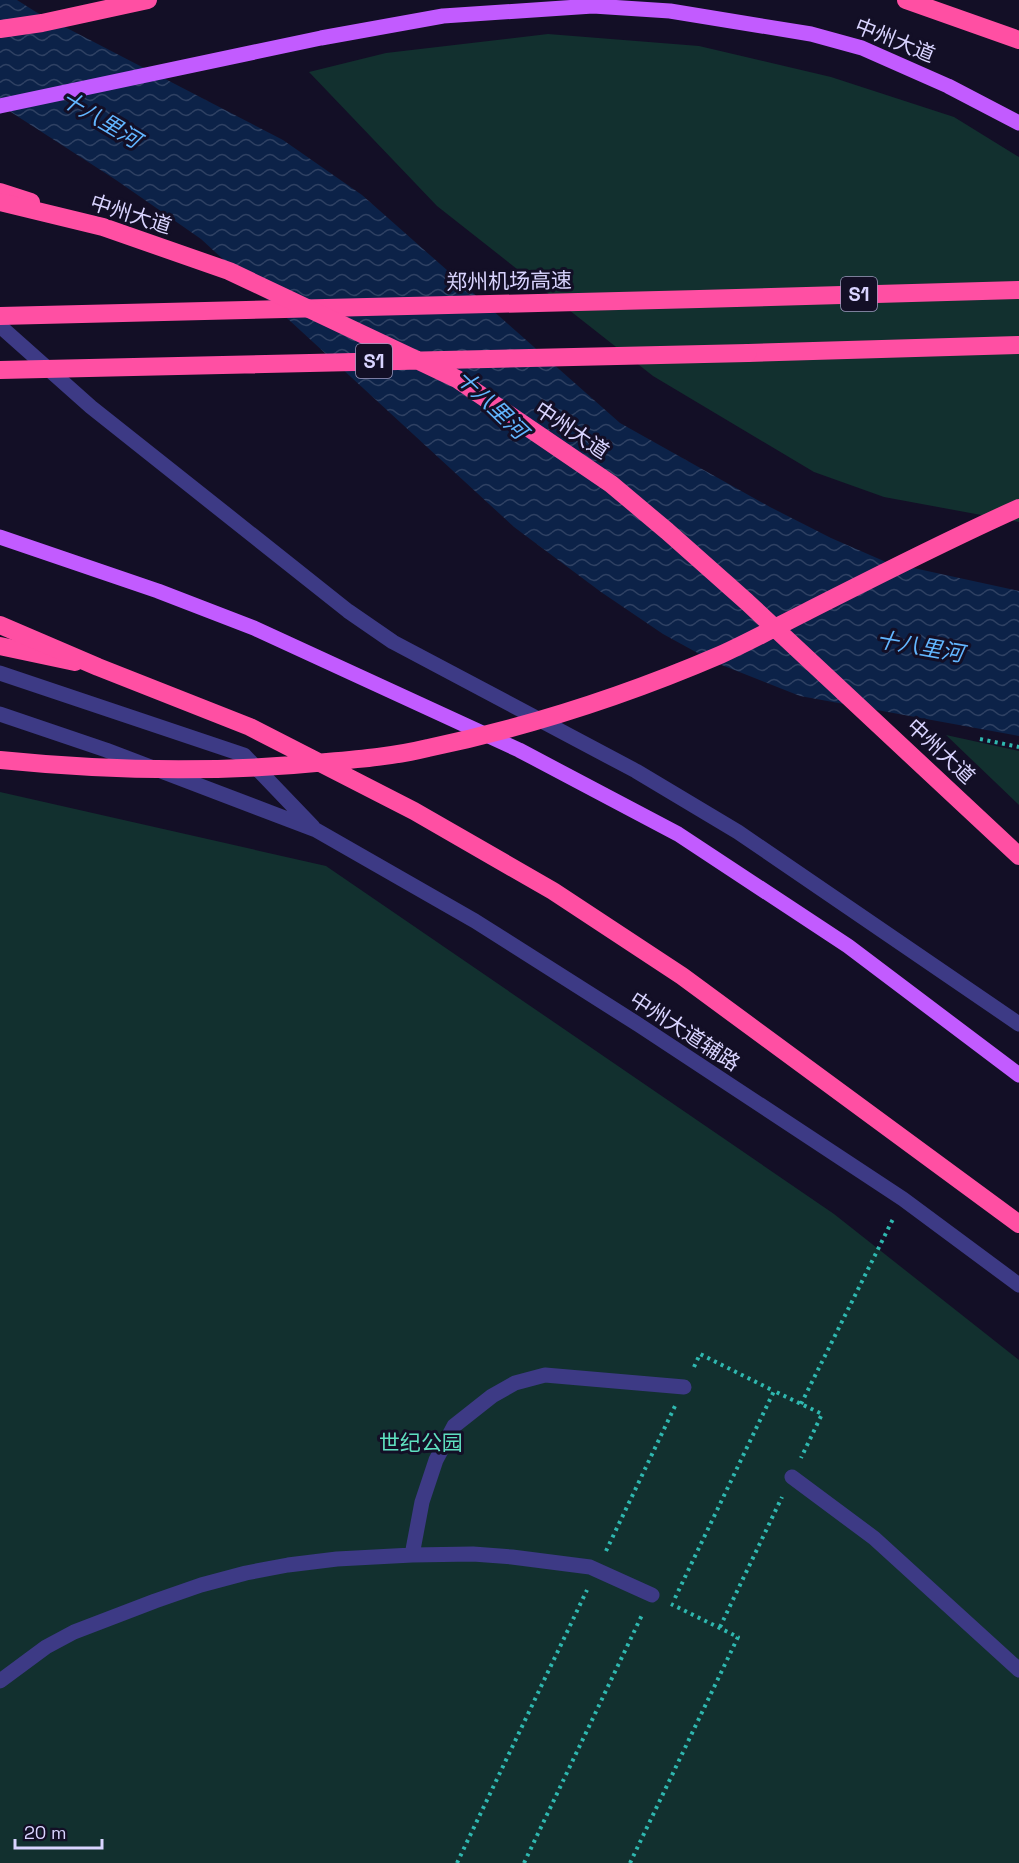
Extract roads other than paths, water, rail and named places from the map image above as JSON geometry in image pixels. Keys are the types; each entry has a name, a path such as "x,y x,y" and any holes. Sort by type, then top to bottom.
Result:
{"highway":[{"path":"0,29 42,23 148,0"},
{"path":"906,0 1019,40"},
{"path":"0,192 103,227"},
{"name":"中州大道","path":"0,202 103,227 229,271 457,379 611,484 667,531 747,602 1019,856"},
{"name":"郑州机场高速","path":"0,316 1019,290"},
{"name":"S1","path":"0,370 1019,345"},
{"path":"0,760 59,766 223,769 339,761 428,749 557,715 722,654 966,531 1019,508"},
{"path":"0,625 98,667 250,726 414,811 553,891 682,976 1019,1224"},
{"path":"0,646 98,667"}],"main road":[{"name":"中州大道","path":"0,106 321,38 443,16 593,6 670,11 731,20 862,48 937,81 1019,123"},
{"path":"0,537 158,591 254,628 519,750 658,823 848,946 1019,1075"}],"street":[{"path":"0,326 90,407 348,610 384,635 636,771 738,832 1019,1024"},
{"path":"0,673 244,755 316,830"},
{"path":"0,714 106,750 316,830"},
{"name":"中州大道辅路","path":"316,830 475,921 639,1025 903,1199 1019,1285"},
{"path":"412,1555 422,1502 436,1460 454,1426 492,1396 515,1383 545,1375 684,1387"},
{"path":"792,1477 874,1538 1019,1670"},
{"path":"0,1681 46,1647 74,1632 201,1585 288,1565 337,1559 412,1555 512,1557 590,1567 652,1594"}],"water":[{"name":"十八里河","path":"0,0 17,0 283,140 362,195 620,423 770,507 831,538 886,562 1019,591 1019,736 800,696 714,662 663,634 601,592 514,527 201,239 116,180 0,105"}],"park label":[{"name":"世纪公园","path":"421,1442"}]}
